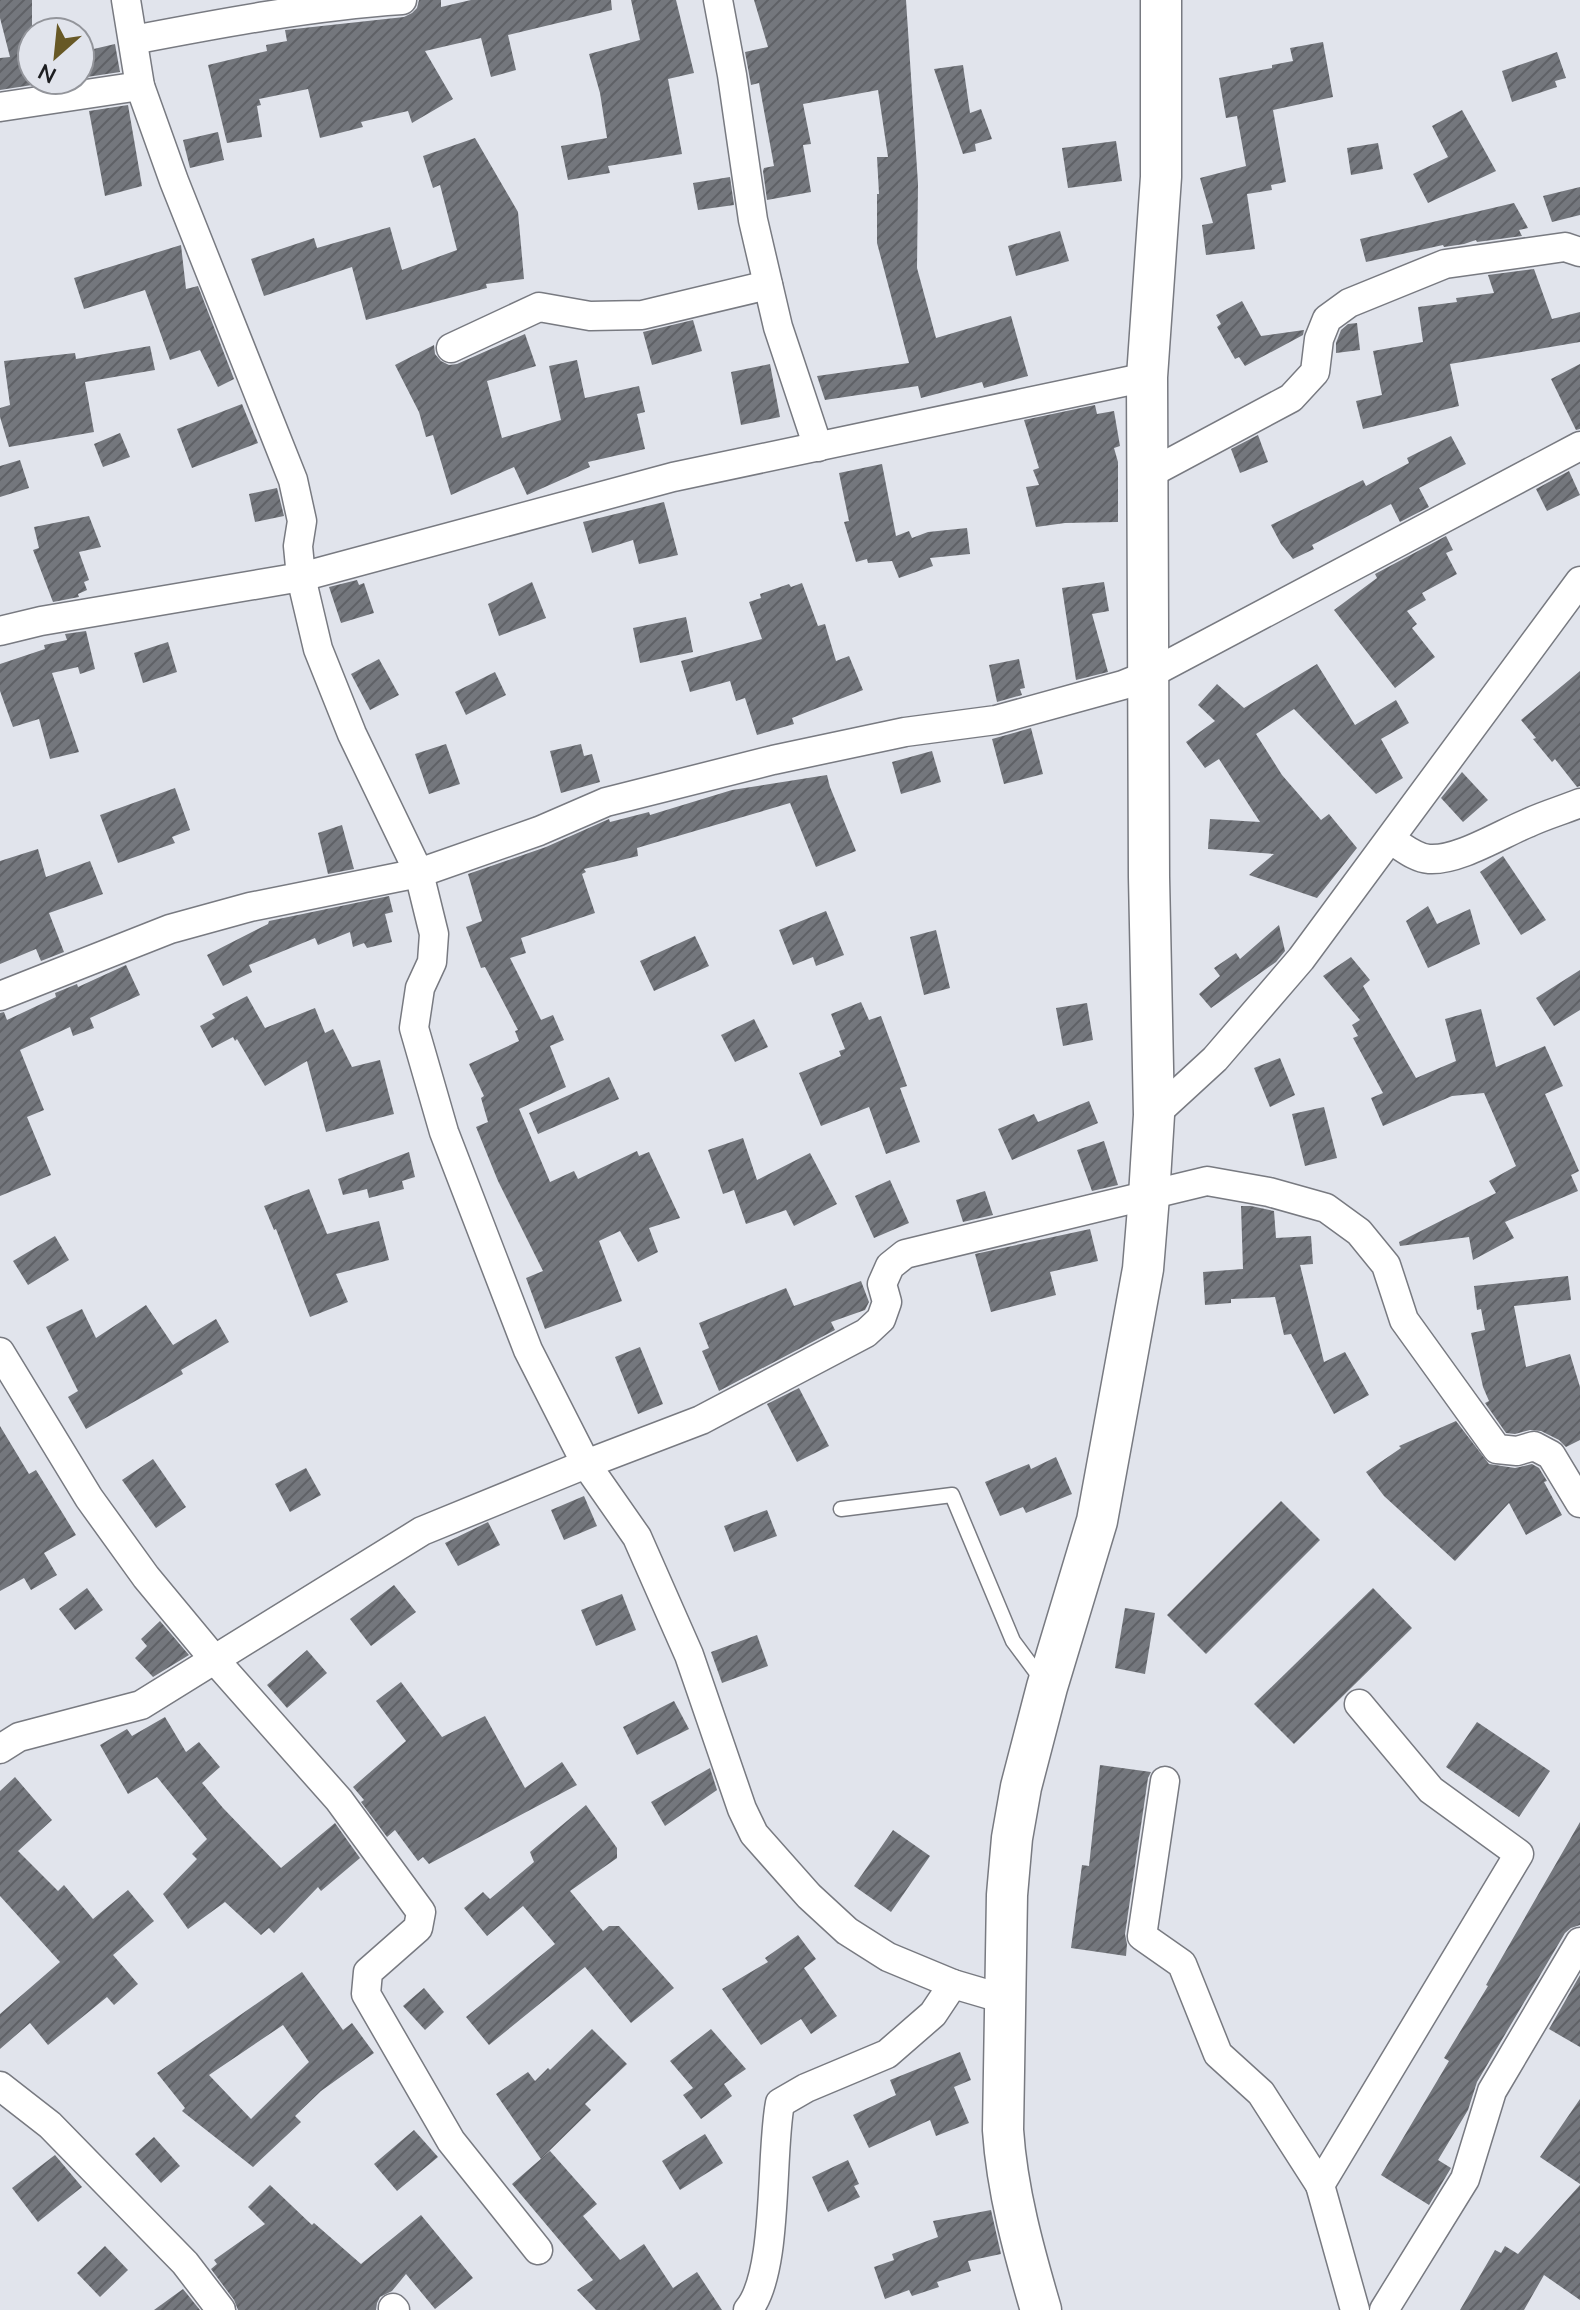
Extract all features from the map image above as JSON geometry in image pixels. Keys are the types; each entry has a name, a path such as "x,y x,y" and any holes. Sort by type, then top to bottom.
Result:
{"street":[{"path":"126,0 140,86 174,181 293,480 302,521 298,546 301,577 318,649 352,734 419,873 434,934 432,962 420,988 414,1028 444,1132 528,1350 586,1464 637,1537 689,1655 742,1809 754,1834 809,1896 847,1931 888,1957 953,1984 1004,1999"},
{"path":"133,40 275,13 402,0"},
{"path":"718,0 753,220 778,327 818,447"},
{"path":"1041,2310 1027,2263 1005,2159 1007,1895 1021,1787 1047,1687 1097,1521 1143,1269 1149,1196 1154,1115 1149,877 1147,377 1161,177 1161,0"},
{"path":"0,107 140,86"},
{"path":"1147,475 1291,398 1315,372 1319,339 1327,319 1349,303 1445,264 1565,247 1580,252"},
{"path":"451,348 539,307 590,316 642,315 768,285"},
{"path":"0,631 41,621 301,577 673,477 1147,377"},
{"path":"0,996 170,929 250,907 419,873 539,831 606,802 876,738 996,720 1123,685 1148,675 1580,446"},
{"path":"1154,1115 1215,1059 1301,959 1580,581"},
{"path":"1391,840 1416,856 1444,858 1580,803"},
{"path":"6,1738 141,1705 422,1531 701,1420 866,1333 881,1319 887,1302 882,1284 890,1266 905,1254 1207,1181 1269,1192 1326,1208 1359,1232 1386,1265 1404,1320 1497,1449 1517,1451 1534,1446 1551,1455 1580,1503"},
{"path":"0,1352 89,1498 146,1577 339,1800 421,1912 418,1928 368,1972 366,1994 451,2141 538,2250"},
{"path":"1320,2185 1519,1854 1431,1790 1359,1704"},
{"path":"1165,1781 1142,1936 1182,1964 1218,2054 1261,2093 1320,2185 1355,2310"},
{"path":"1384,2310 1465,2179 1492,2091 1580,1942"},
{"path":"748,2310 756,2301 766,2264 775,2128 780,2103 806,2088 887,2054 933,2014 953,1984"},
{"path":"0,2086 50,2125 185,2263 221,2310"}],"lane":[{"path":"841,1509 952,1495 1013,1641 1047,1687"}],"building":[{"path":"0,0 32,0 32,16 16,16 16,88 0,90 0,58 10,57 0,18"},
{"path":"419,0 441,0 441,7 471,0 611,0 612,10 508,35 516,70 491,77 481,38 425,51 453,99 412,123 408,111 361,122 363,127 320,138 308,89 259,99 261,105 257,106 262,137 227,143 208,65 267,51 266,45 287,41 285,30 404,17 417,8"},
{"path":"631,0 676,0 694,73 668,79 682,154 608,166 610,173 568,180 561,146 607,138 600,93 589,54 640,40"},
{"path":"754,0 906,0 918,184 917,268 936,338 1011,316 1028,376 984,388 982,382 921,398 918,386 825,400 817,376 909,363 877,243 877,157 888,157 878,90 803,104 811,144 803,145 811,192 767,200 763,171 774,166 759,83 751,85 745,52 768,47"},
{"path":"1323,42 1333,97 1273,110 1286,182 1271,185 1272,190 1247,194 1255,249 1206,255 1202,225 1213,223 1200,178 1246,166 1237,116 1226,118 1219,78 1293,61 1290,48"},
{"path":"115,44 120,72 96,76 96,48"},
{"path":"1557,52 1566,78 1555,81 1557,87 1512,102 1502,71"},
{"path":"963,65 970,113 981,109 992,139 975,144 976,151 963,154 934,69"},
{"path":"128,105 142,186 105,196 89,111"},
{"path":"1462,110 1496,171 1428,203 1413,174 1448,157 1432,126"},
{"path":"218,132 224,160 190,168 183,140"},
{"path":"475,138 518,212 524,279 486,284 487,288 366,320 352,267 264,296 251,259 314,238 317,248 390,227 402,270 457,250 440,185 433,188 423,156"},
{"path":"1116,141 1122,181 1068,188 1062,148"},
{"path":"1378,143 1383,169 1351,175 1347,148"},
{"path":"730,177 734,205 698,210 693,183"},
{"path":"1580,187 1580,215 1552,222 1543,196"},
{"path":"1514,203 1528,228 1519,230 1522,236 1443,245 1366,262 1360,239"},
{"path":"1060,231 1069,261 1016,276 1008,246"},
{"path":"181,245 186,289 198,286 234,379 218,387 200,350 170,360 145,290 84,309 74,278"},
{"path":"1534,269 1552,319 1580,312 1580,342 1450,364 1459,406 1363,429 1356,401 1382,395 1373,351 1423,342 1418,307 1494,293 1488,275"},
{"path":"1242,301 1261,336 1304,330 1303,335 1245,366 1239,357 1235,359 1217,327 1221,324 1216,315"},
{"path":"693,320 702,351 652,365 643,332"},
{"path":"1357,323 1360,350 1336,353 1341,330 1348,324"},
{"path":"525,334 536,366 487,381 502,438 561,420 549,366 577,360 585,398 639,386 645,412 637,414 645,449 588,462 590,467 527,495 514,467 451,495 433,435 426,437 419,412 395,365 434,345 435,354 441,361 449,365 457,364"},
{"path":"150,346 155,370 85,382 94,432 9,447 0,417 0,408 10,405 4,361 75,353 76,359"},
{"path":"770,364 780,417 741,425 731,372"},
{"path":"1580,364 1580,429 1576,430 1551,379"},
{"path":"242,404 258,443 192,468 177,429"},
{"path":"1095,405 1097,414 1114,411 1120,446 1114,448 1118,462 1118,522 1036,527 1026,487 1039,485 1033,470 1039,468 1024,420"},
{"path":"120,433 130,457 103,467 94,444"},
{"path":"1258,435 1268,462 1240,473 1231,449"},
{"path":"1451,436 1466,464 1419,488 1429,507 1400,522 1391,504 1312,545 1314,549 1293,559 1281,544 1271,525 1363,480 1366,486 1409,463 1407,458"},
{"path":"20,460 29,488 0,497 0,466"},
{"path":"882,464 896,536 909,531 912,538 928,532 967,528 970,554 930,558 933,566 899,578 892,561 868,563 867,559 856,562 844,522 849,521 839,473"},
{"path":"1569,471 1580,495 1547,511 1536,489"},
{"path":"277,488 284,516 255,522 249,494"},
{"path":"664,502 678,555 639,564 633,540 592,553 583,522"},
{"path":"89,516 101,547 79,552 89,580 84,582 87,590 78,594 79,597 53,602 33,550 39,548 34,527"},
{"path":"1446,536 1453,550 1446,553 1457,574 1422,593 1426,600 1407,611 1417,624 1412,628 1435,657 1395,688 1334,610 1377,578 1375,574"},
{"path":"357,580 359,585 364,583 374,613 341,623 329,587"},
{"path":"532,582 546,618 499,636 488,604"},
{"path":"1104,582 1109,611 1092,614 1108,672 1076,680 1062,588"},
{"path":"802,583 818,626 825,624 836,661 849,656 863,690 792,718 794,724 757,735 745,698 736,701 730,681 690,692 681,661 762,639 749,602 761,598 760,594"},
{"path":"686,617 693,652 640,663 633,628"},
{"path":"86,631 95,669 80,674 78,667 52,673 79,752 50,759 39,719 13,727 0,691 0,664 45,649 44,645 67,640 65,634"},
{"path":"168,642 177,672 143,683 134,653"},
{"path":"379,659 399,695 370,710 351,674"},
{"path":"1019,659 1025,688 1020,689 1022,695 997,702 989,665"},
{"path":"1317,664 1355,725 1396,700 1409,723 1381,739 1403,778 1376,794 1294,709 1256,734 1282,775 1321,820 1329,814 1357,848 1317,898 1249,875 1274,854 1208,849 1210,819 1260,822 1219,759 1205,768 1186,742 1215,721 1198,705 1217,684 1244,708"},
{"path":"1580,671 1580,786 1577,787 1555,759 1552,762 1521,720"},
{"path":"495,672 506,695 466,715 455,692"},
{"path":"1031,728 1043,774 1004,784 992,739"},
{"path":"446,744 460,784 429,794 415,754"},
{"path":"581,744 584,756 592,754 600,782 561,793 550,751"},
{"path":"932,751 941,782 901,794 892,762"},
{"path":"1462,772 1488,800 1463,822 1441,798"},
{"path":"827,775 856,851 816,867 790,803 637,848 638,856 584,869 586,872 582,874 595,913 521,938 526,953 510,958 541,1020 553,1015 564,1040 550,1046 566,1087 519,1109 550,1182 574,1171 578,1179 637,1151 639,1156 649,1152 680,1218 649,1228 658,1252 638,1262 620,1231 599,1241 622,1301 545,1329 526,1278 543,1271 498,1181 476,1127 488,1122 481,1098 484,1096 469,1064 519,1041 515,1031 518,1030 485,967 481,968 466,927 482,921 468,874 546,847 609,819 610,822 649,812 650,815 732,790"},
{"path":"175,788 190,830 172,837 175,843 118,863 100,815"},
{"path":"342,825 354,869 328,874 318,833"},
{"path":"38,849 46,877 90,861 103,894 49,913 64,952 41,961 36,949 0,964 0,861"},
{"path":"1503,856 1546,920 1521,935 1480,872"},
{"path":"389,896 393,912 385,914 392,942 367,948 364,943 353,947 350,932 318,945 315,938 249,965 252,972 223,986 207,955 269,921"},
{"path":"1428,906 1437,924 1470,909 1480,944 1428,968 1406,921"},
{"path":"826,911 844,955 816,966 813,957 793,965 779,930"},
{"path":"1279,925 1285,951 1276,962 1211,1008 1199,994 1220,976 1214,968 1236,953 1240,959"},
{"path":"936,930 950,988 924,995 910,937"},
{"path":"695,936 709,966 654,991 640,961"},
{"path":"1351,957 1370,980 1363,986 1416,1078 1456,1061 1445,1019 1481,1009 1496,1067 1545,1046 1563,1086 1545,1094 1579,1171 1571,1175 1578,1191 1505,1222 1514,1238 1473,1260 1469,1237 1400,1246 1399,1242 1496,1193 1489,1181 1516,1166 1484,1093 1452,1096 1383,1126 1371,1098 1383,1093 1353,1038 1358,1036 1352,1025 1360,1020 1323,976"},
{"path":"126,965 140,995 90,1018 94,1028 73,1036 70,1027 20,1050 44,1110 27,1117 51,1175 0,1196 0,1013 4,1012 7,1020 56,997 55,993 77,984 78,987"},
{"path":"1580,970 1580,1010 1554,1026 1536,998"},
{"path":"247,996 265,1028 315,1008 325,1033 333,1029 352,1067 380,1060 394,1114 326,1132 307,1061 265,1086 237,1039 235,1041 233,1037 212,1048 200,1026 215,1018 212,1014"},
{"path":"861,1002 869,1020 881,1016 907,1086 900,1088 920,1142 886,1154 869,1107 821,1126 799,1073 841,1056 839,1051 845,1049 831,1014"},
{"path":"1087,1003 1093,1040 1063,1046 1056,1008"},
{"path":"754,1019 768,1047 735,1062 721,1035"},
{"path":"1280,1058 1295,1095 1270,1107 1254,1068"},
{"path":"609,1077 619,1099 538,1134 529,1113"},
{"path":"1089,1101 1098,1123 1012,1160 998,1129 1034,1114 1038,1122"},
{"path":"1324,1107 1337,1158 1305,1166 1292,1114"},
{"path":"743,1138 757,1180 810,1153 837,1204 794,1226 786,1210 746,1224 734,1190 723,1194 708,1150"},
{"path":"1104,1141 1118,1185 1092,1191 1077,1150"},
{"path":"409,1152 415,1177 402,1181 404,1189 369,1198 367,1189 343,1195 338,1179"},
{"path":"890,1180 909,1223 874,1238 855,1196"},
{"path":"309,1189 327,1234 379,1221 389,1260 336,1274 348,1302 310,1317 264,1206"},
{"path":"985,1191 993,1215 963,1222 956,1200"},
{"path":"1241,1206 1274,1211 1276,1238 1311,1236 1313,1264 1300,1265 1324,1362 1345,1352 1369,1395 1334,1414 1291,1334 1284,1335 1275,1297 1231,1299 1231,1303 1205,1305 1203,1272 1243,1269"},
{"path":"1090,1229 1098,1261 1050,1272 1056,1295 991,1312 975,1254"},
{"path":"55,1236 69,1260 28,1285 13,1261"},
{"path":"1568,1276 1571,1300 1514,1306 1526,1367 1570,1354 1580,1387 1580,1440 1566,1447 1541,1431 1506,1433 1485,1403 1489,1401 1471,1333 1485,1330 1481,1309 1477,1310 1474,1286"},
{"path":"861,1281 869,1302 865,1310 831,1322 835,1330 719,1391 702,1351 709,1348 699,1323 786,1288 794,1306"},
{"path":"146,1305 173,1345 216,1319 229,1342 181,1370 183,1374 86,1429 68,1397 78,1391 46,1327 82,1309 96,1338"},
{"path":"640,1347 663,1404 638,1414 615,1357"},
{"path":"799,1388 829,1446 797,1462 767,1404"},
{"path":"1456,1421 1489,1464 1515,1468 1532,1464 1539,1468 1562,1515 1526,1535 1509,1503 1455,1561 1384,1496 1366,1472 1401,1448 1399,1446"},
{"path":"0,1426 29,1474 36,1470 76,1535 44,1553 57,1575 31,1590 24,1578 0,1591"},
{"path":"1056,1457 1072,1494 1026,1513 1023,1507 1000,1516 985,1482 1029,1464 1031,1469"},
{"path":"153,1459 186,1507 156,1528 122,1480"},
{"path":"306,1468 321,1495 290,1512 275,1484"},
{"path":"584,1496 597,1526 564,1540 551,1510"},
{"path":"1281,1501 1320,1540 1206,1654 1167,1615"},
{"path":"767,1510 777,1536 734,1552 724,1526"},
{"path":"488,1522 500,1545 458,1566 445,1543"},
{"path":"394,1585 416,1612 371,1646 350,1619"},
{"path":"87,1588 103,1610 75,1630 59,1609"},
{"path":"1373,1588 1412,1628 1294,1744 1254,1704"},
{"path":"622,1594 636,1630 596,1646 581,1610"},
{"path":"1125,1608 1155,1613 1145,1674 1115,1668"},
{"path":"160,1621 189,1655 153,1677 135,1658 147,1646 141,1639"},
{"path":"757,1635 768,1666 722,1683 711,1652"},
{"path":"307,1650 327,1673 287,1708 267,1685"},
{"path":"401,1682 442,1737 485,1716 525,1788 562,1762 577,1785 429,1864 423,1857 418,1861 395,1830 387,1837 353,1787 406,1741 376,1701"},
{"path":"674,1701 689,1729 637,1755 623,1727"},
{"path":"165,1717 186,1752 199,1742 220,1767 202,1783 281,1868 335,1823 360,1858 321,1891 318,1887 274,1933 269,1928 261,1935 225,1902 188,1929 163,1894 197,1859 192,1854 207,1839 157,1777 128,1794 100,1745 127,1729 132,1736"},
{"path":"1477,1722 1550,1771 1519,1817 1446,1767"},
{"path":"1100,1765 1151,1772 1125,1934 1126,1956 1071,1948 1082,1865 1089,1866"},
{"path":"710,1768 717,1790 665,1826 651,1802"},
{"path":"15,1777 52,1820 18,1851 58,1891 64,1885 93,1919 128,1890 154,1921 113,1955 138,1984 114,2005 107,1997 48,2045 30,2023 0,2049 0,2014 60,1962 0,1896 0,1791"},
{"path":"586,1805 617,1848 617,1858 570,1891 603,1931 609,1926 619,1926 674,1988 631,2023 585,1967 489,2045 466,2017 555,1944 523,1906 487,1936 464,1908 483,1892 490,1899 534,1862 530,1852"},
{"path":"1580,1822 1580,1925 1565,1933 1477,2082 1468,2110 1438,2160 1451,2168 1429,2205 1381,2175 1449,2061 1444,2058"},
{"path":"893,1830 930,1856 891,1912 854,1886"},
{"path":"798,1935 816,1959 804,1968 837,2016 811,2034 801,2019 761,2045 722,1989 768,1962 765,1958"},
{"path":"302,1972 343,2030 352,2023 374,2053 321,2091 295,2116 301,2122 253,2167 182,2111 185,2108 157,2073","holes":["283,2025 309,2062 251,2119 209,2075"]},
{"path":"1580,1975 1580,2047 1549,2029"},
{"path":"424,1988 444,2012 425,2030 403,2006"},
{"path":"592,2029 627,2064 585,2104 591,2110 541,2159 496,2094 528,2072 535,2081"},
{"path":"711,2029 746,2069 724,2084 732,2096 701,2119 683,2095 693,2088 670,2061"},
{"path":"960,2052 971,2080 954,2087 969,2123 936,2136 930,2120 869,2148 853,2115 896,2095 890,2080"},
{"path":"1580,2099 1580,2184 1540,2157"},
{"path":"414,2130 438,2157 397,2191 374,2164"},
{"path":"705,2134 723,2163 680,2190 662,2161"},
{"path":"154,2137 180,2166 161,2183 135,2154"},
{"path":"550,2151 597,2204 583,2216 620,2260 644,2244 673,2288 697,2272 722,2310 596,2310 577,2290 593,2280 512,2184"},
{"path":"55,2155 82,2187 38,2222 12,2188"},
{"path":"848,2160 859,2184 854,2186 860,2197 828,2212 812,2177"},
{"path":"270,2185 312,2225 314,2223 361,2264 421,2215 473,2278 435,2309 406,2274 392,2291 380,2297 376,2310 238,2310 211,2269 217,2264 214,2260 265,2224 248,2207"},
{"path":"1580,2185 1580,2300 1544,2275 1524,2310 1460,2310 1495,2250 1501,2253 1505,2246 1518,2254"},
{"path":"991,2210 1001,2254 968,2261 971,2271 937,2282 939,2287 912,2296 909,2290 885,2299 874,2267 894,2260 892,2254 938,2237 933,2221"},
{"path":"105,2246 128,2270 100,2297 77,2273"},
{"path":"183,2289 200,2310 154,2310"}]}
